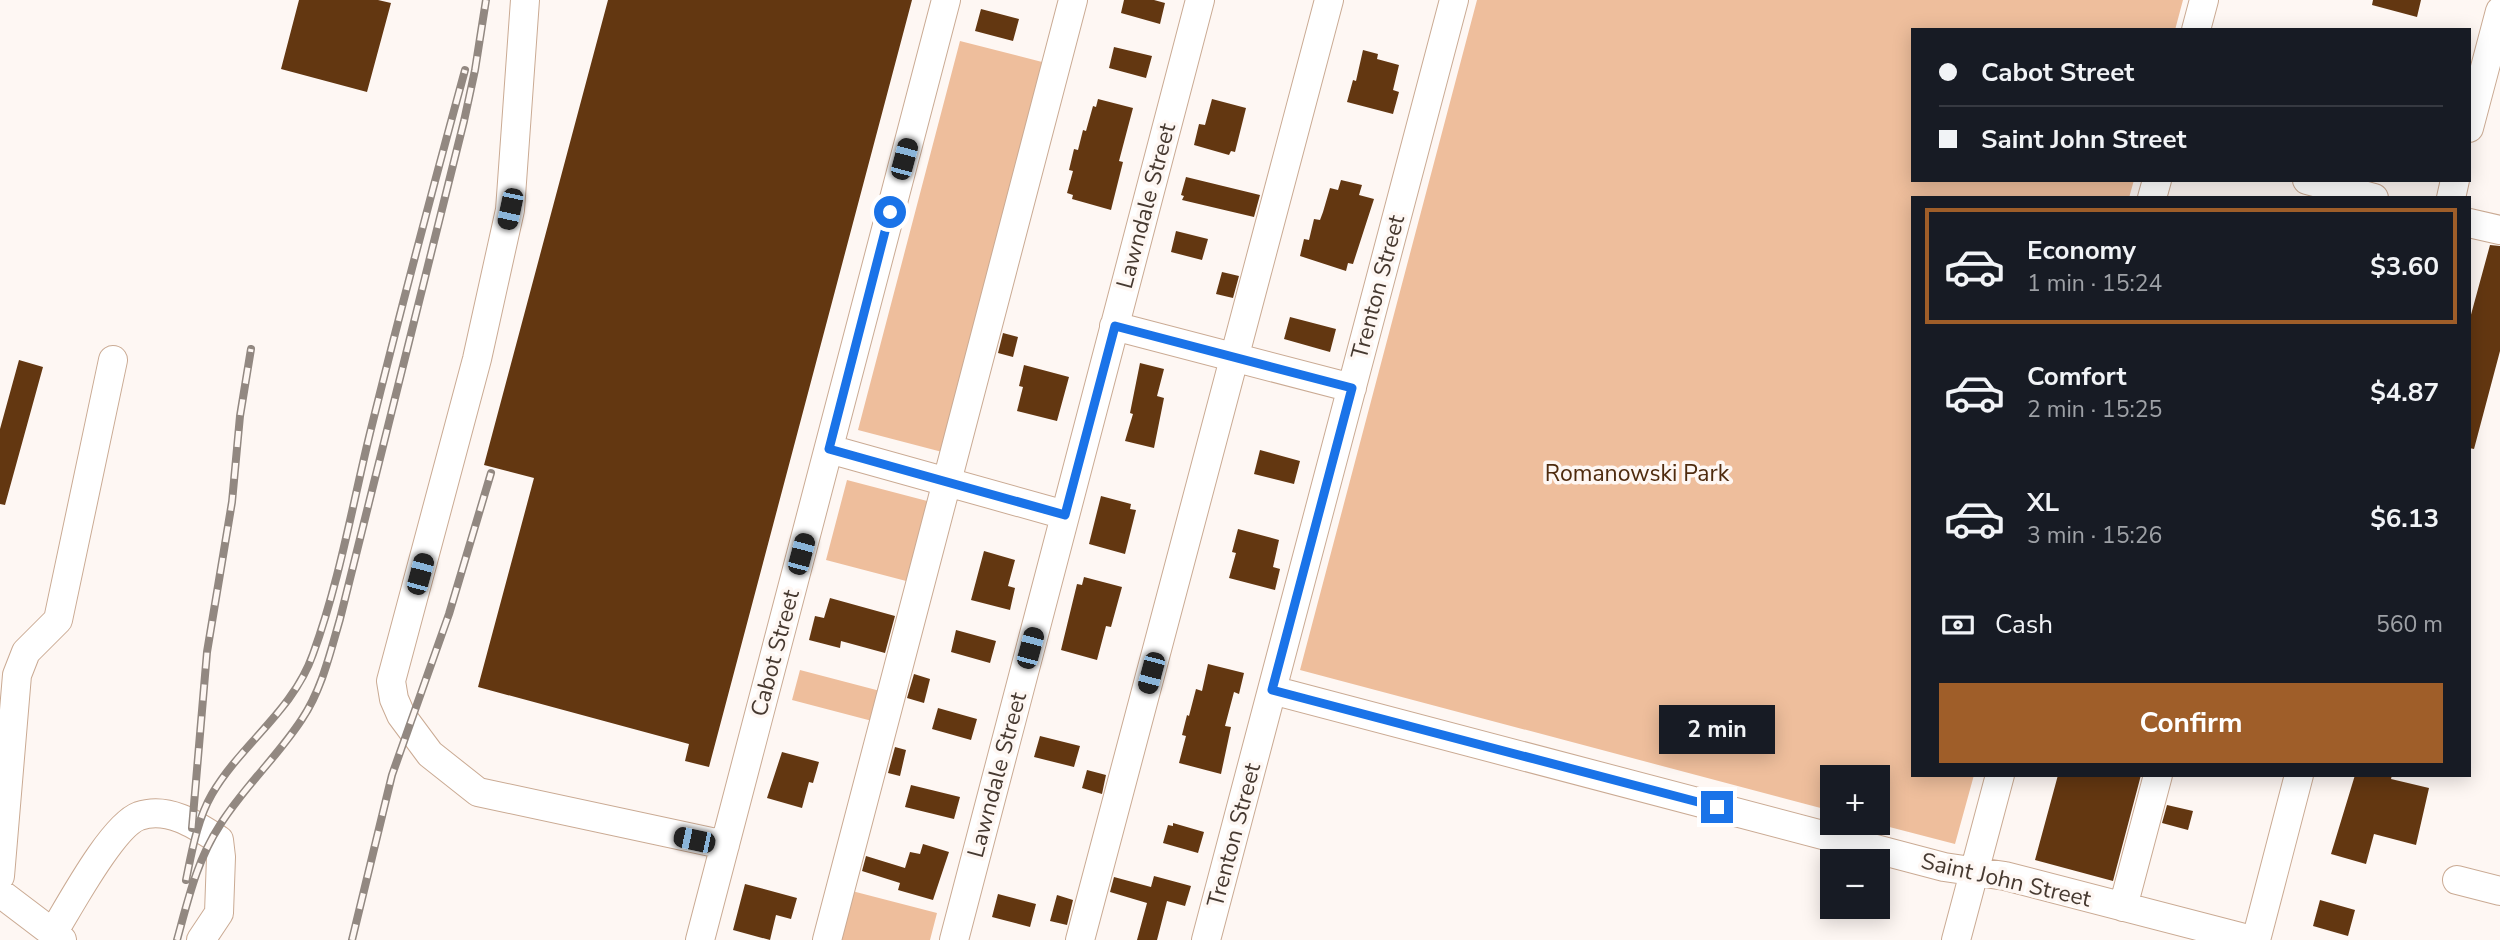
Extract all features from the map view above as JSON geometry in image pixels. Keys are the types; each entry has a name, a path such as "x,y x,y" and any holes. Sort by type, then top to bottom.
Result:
{"street":[{"path":"525,0 510,209 477,359 391,681 394,699 401,715 430,754 478,792 725,845"},
{"name":"Cabot Street","path":"700,940 946,0"},
{"path":"827,940 1073,0"},
{"name":"Lawndale Street","path":"954,940 1200,0"},
{"path":"1080,940 1329,0"},
{"name":"Trenton Street","path":"1206,940 1454,0"},
{"path":"2197,28 2204,0"},
{"path":"2471,120 2500,11"},
{"path":"2314,182 2367,196"},
{"path":"2471,223 2500,230"},
{"path":"1115,326 1352,388"},
{"path":"0,865 17,675 26,652 58,620 113,360"},
{"path":"829,449 1065,515"},
{"name":"Saint John Street","path":"1272,690 1931,864 2005,876 2254,940"},
{"path":"1956,940 1999,777"},
{"path":"2123,907 2157,777"},
{"path":"2254,940 2298,777"},
{"path":"0,893 58,937 90,872 115,837 137,817 160,813 185,819 219,840 219,913 201,940"},
{"path":"2457,880 2500,891"}],"green space":[{"name":"Romanowski Park","path":"1477,0 2183,0 2176,28 1911,28 1911,182 2133,182 2130,196 1911,196 1911,777 1973,777 1955,844 1890,827 1890,765 1820,765 1820,808 1300,670"},
{"path":"960,41 1046,63 946,453 858,430"},
{"path":"847,480 931,502 910,582 826,560"},
{"path":"800,670 884,692 876,722 792,700"},
{"path":"852,891 937,913 930,940 839,940"}],"building":[{"path":"299,0 378,0 391,3 367,92 281,69"},
{"path":"608,0 912,0 709,767 685,761 689,744 478,687 534,478 484,465"},
{"path":"1124,0 1154,0 1165,3 1160,24 1121,13"},
{"path":"2373,0 2421,0 2417,17 2372,5"},
{"path":"981,9 1019,19 1013,41 975,31"},
{"path":"1114,47 1152,56 1146,78 1109,68"},
{"path":"1363,50 1378,54 1377,59 1399,65 1393,90 1399,92 1393,114 1347,102 1353,80 1356,81"},
{"path":"1098,99 1133,108 1119,161 1123,162 1111,210 1072,199 1073,195 1067,193 1073,171 1069,170 1074,149 1078,150 1083,130 1086,131 1093,106 1096,107"},
{"path":"1212,99 1246,108 1235,152 1231,151 1229,155 1194,145 1199,124 1205,125"},
{"path":"1186,177 1260,195 1254,217 1182,200"},
{"path":"1341,180 1362,185 1359,195 1374,199 1353,264 1348,263 1346,271 1300,256 1304,239 1309,240 1314,219 1320,220 1330,188 1338,190"},
{"path":"1176,231 1208,239 1202,260 1171,252"},
{"path":"2490,245 2500,246 2500,351 2474,449 2471,448 2471,315"},
{"path":"1222,272 1239,276 1233,298 1216,294"},
{"path":"1290,317 1336,329 1330,352 1284,339"},
{"path":"1003,333 1018,337 1013,357 998,353"},
{"path":"19,360 43,367 5,505 0,504 0,429"},
{"path":"1140,363 1164,369 1157,396 1164,398 1154,448 1125,441 1133,414 1130,413"},
{"path":"1024,365 1069,377 1057,421 1017,411 1023,387 1019,386"},
{"path":"1260,450 1300,461 1294,484 1254,474"},
{"path":"1101,496 1131,504 1130,509 1136,510 1125,554 1089,544"},
{"path":"1238,529 1279,540 1273,567 1280,569 1275,590 1229,578 1236,553 1232,552"},
{"path":"984,551 1015,560 1008,586 1015,588 1010,610 971,600"},
{"path":"1084,577 1122,587 1111,627 1106,626 1097,660 1061,650 1077,584 1082,585"},
{"path":"830,598 895,616 885,653 841,641 840,648 809,640 815,616 824,618"},
{"path":"956,630 996,641 990,663 951,652"},
{"path":"1208,664 1244,673 1239,694 1234,692 1225,726 1231,727 1221,774 1179,763 1186,736 1182,735 1187,715 1189,716 1196,689 1202,691"},
{"path":"914,674 930,679 924,703 907,698"},
{"path":"938,708 977,719 971,740 932,729"},
{"path":"1040,736 1080,746 1074,767 1034,757"},
{"path":"895,747 906,750 900,776 888,773"},
{"path":"782,752 819,762 813,783 809,782 802,808 767,798"},
{"path":"1087,770 1106,775 1102,794 1082,788"},
{"path":"2057,777 2140,777 2113,881 2035,860"},
{"path":"2354,777 2392,777 2429,788 2416,845 2374,834 2366,864 2331,854"},
{"path":"911,785 960,797 954,819 905,807"},
{"path":"2167,805 2193,811 2188,830 2162,823"},
{"path":"1173,823 1204,832 1198,853 1163,843 1168,825 1173,826"},
{"path":"923,844 949,852 933,900 898,890 900,883 862,871 866,856 905,868 910,852 920,854"},
{"path":"1154,876 1191,886 1185,906 1167,901 1157,940 1137,940 1147,903 1110,892 1114,877 1151,887"},
{"path":"745,884 797,898 791,919 776,915 770,940 733,930"},
{"path":"998,894 1036,904 1030,927 992,917"},
{"path":"1057,895 1073,900 1067,925 1050,921"},
{"path":"2320,900 2355,910 2348,936 2313,926"}],"railway":[{"path":"177,940 194,881 212,838 229,811 302,719 325,670 464,121 486,0"},
{"path":"186,880 199,825 212,794 293,693 313,654 338,572 381,388 465,70"},
{"path":"192,828 207,652 232,502 240,416 251,349"},
{"path":"352,940 392,775 449,614 491,473"}],"route":[{"path":"890,212 829,449 1065,515 1115,326 1352,388 1272,690 1717,807"}]}
